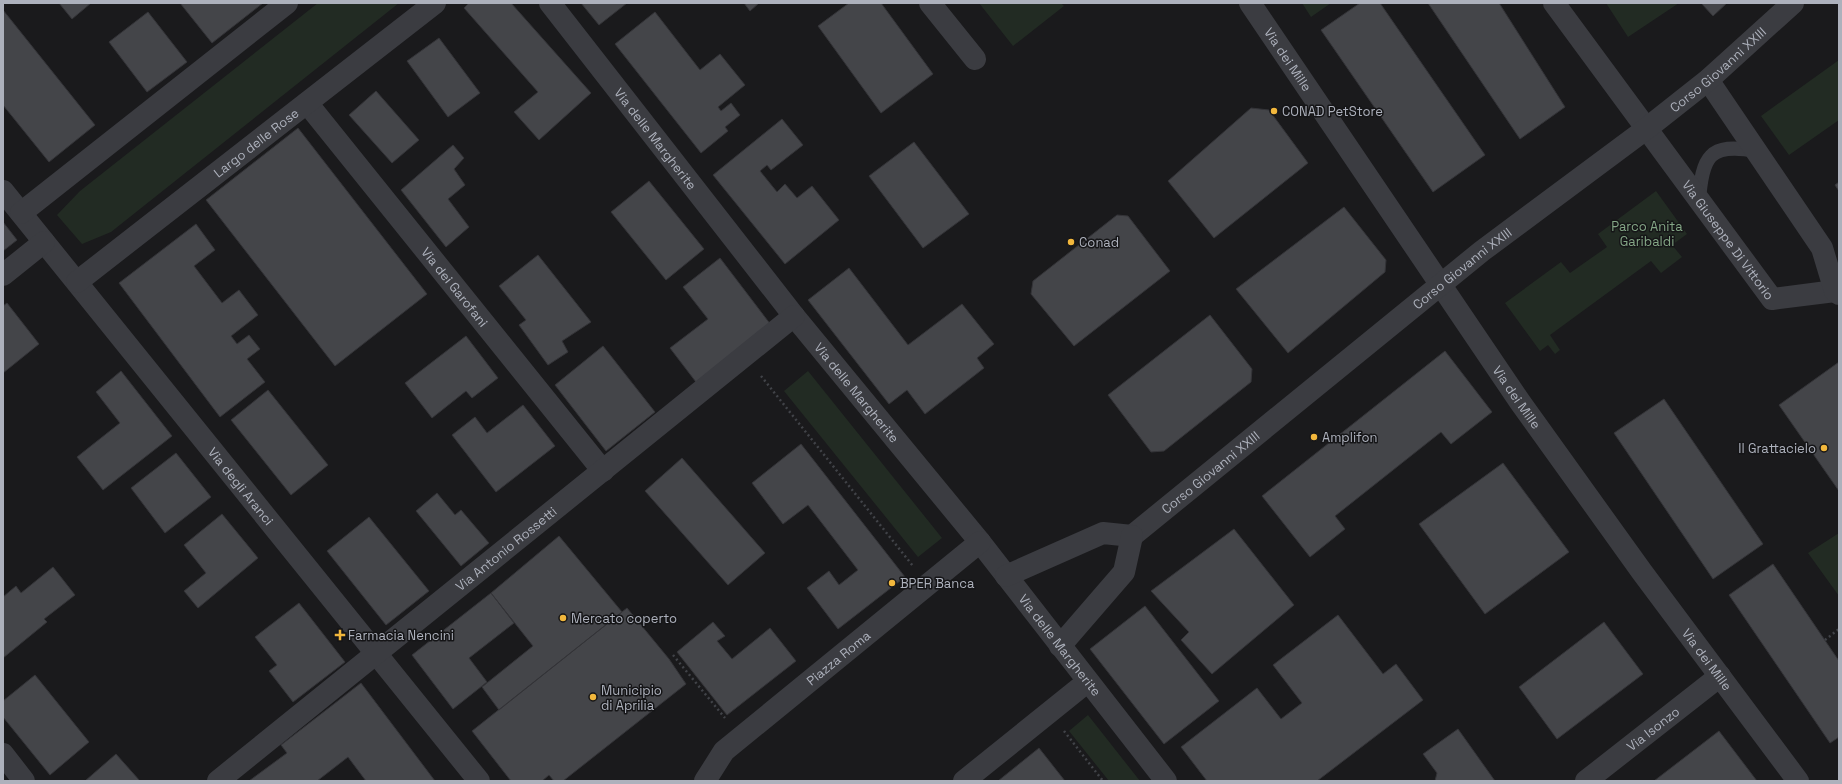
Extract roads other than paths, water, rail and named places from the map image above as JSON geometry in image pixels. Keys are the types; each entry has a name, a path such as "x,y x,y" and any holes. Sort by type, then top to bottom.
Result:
{"street":[{"path":"21,213 287,3"},
{"name":"Largo delle Rose","path":"77,282 435,3"},
{"name":"Via delle Margherite","path":"550,3 794,316 980,542 1087,682 1166,781"},
{"path":"930,3 975,59"},
{"name":"Via dei Mille","path":"1250,3 1520,402 1642,572 1798,781"},
{"name":"Via Giuseppe Di Vittorio","path":"1554,3 1772,299 1837,292 1822,248 1708,80"},
{"name":"Corso Giovanni XXIII","path":"1132,536 1440,284 1646,129 1708,80 1793,3"},
{"name":"Via dei Garofani","path":"307,103 603,471"},
{"name":"Via degli Aranci","path":"3,191 479,781"},
{"path":"3,275 44,242"},
{"name":"Via Antonio Rossetti","path":"218,781 794,316"},
{"path":"1006,576 1103,533 1132,536 1124,572 1060,646"},
{"name":"Piazza Roma","path":"705,781 724,751 980,542"},
{"name":"Via Isonzo","path":"1586,781 1720,676"},
{"path":"964,781 1087,682"},
{"path":"3,754 24,781"}],"lane":[{"path":"1699,200 1701,176 1706,163 1713,154 1724,149 1738,148 1756,151"}],"place":[{"name":"CONAD PetStore","path":"1274,111"},
{"name":"Conad","path":"1071,242"},
{"name":"Amplifon","path":"1314,437"},
{"name":"Il Grattacielo","path":"1824,448"},
{"name":"BPER Banca","path":"892,583"},
{"name":"Mercato coperto","path":"563,618"},
{"name":"Farmacia Nencini","path":"340,635"},
{"name":"Municipio di Aprilia","path":"593,697"}],"park label":[{"name":"Parco Anita Garibaldi","path":"1647,234"}]}
